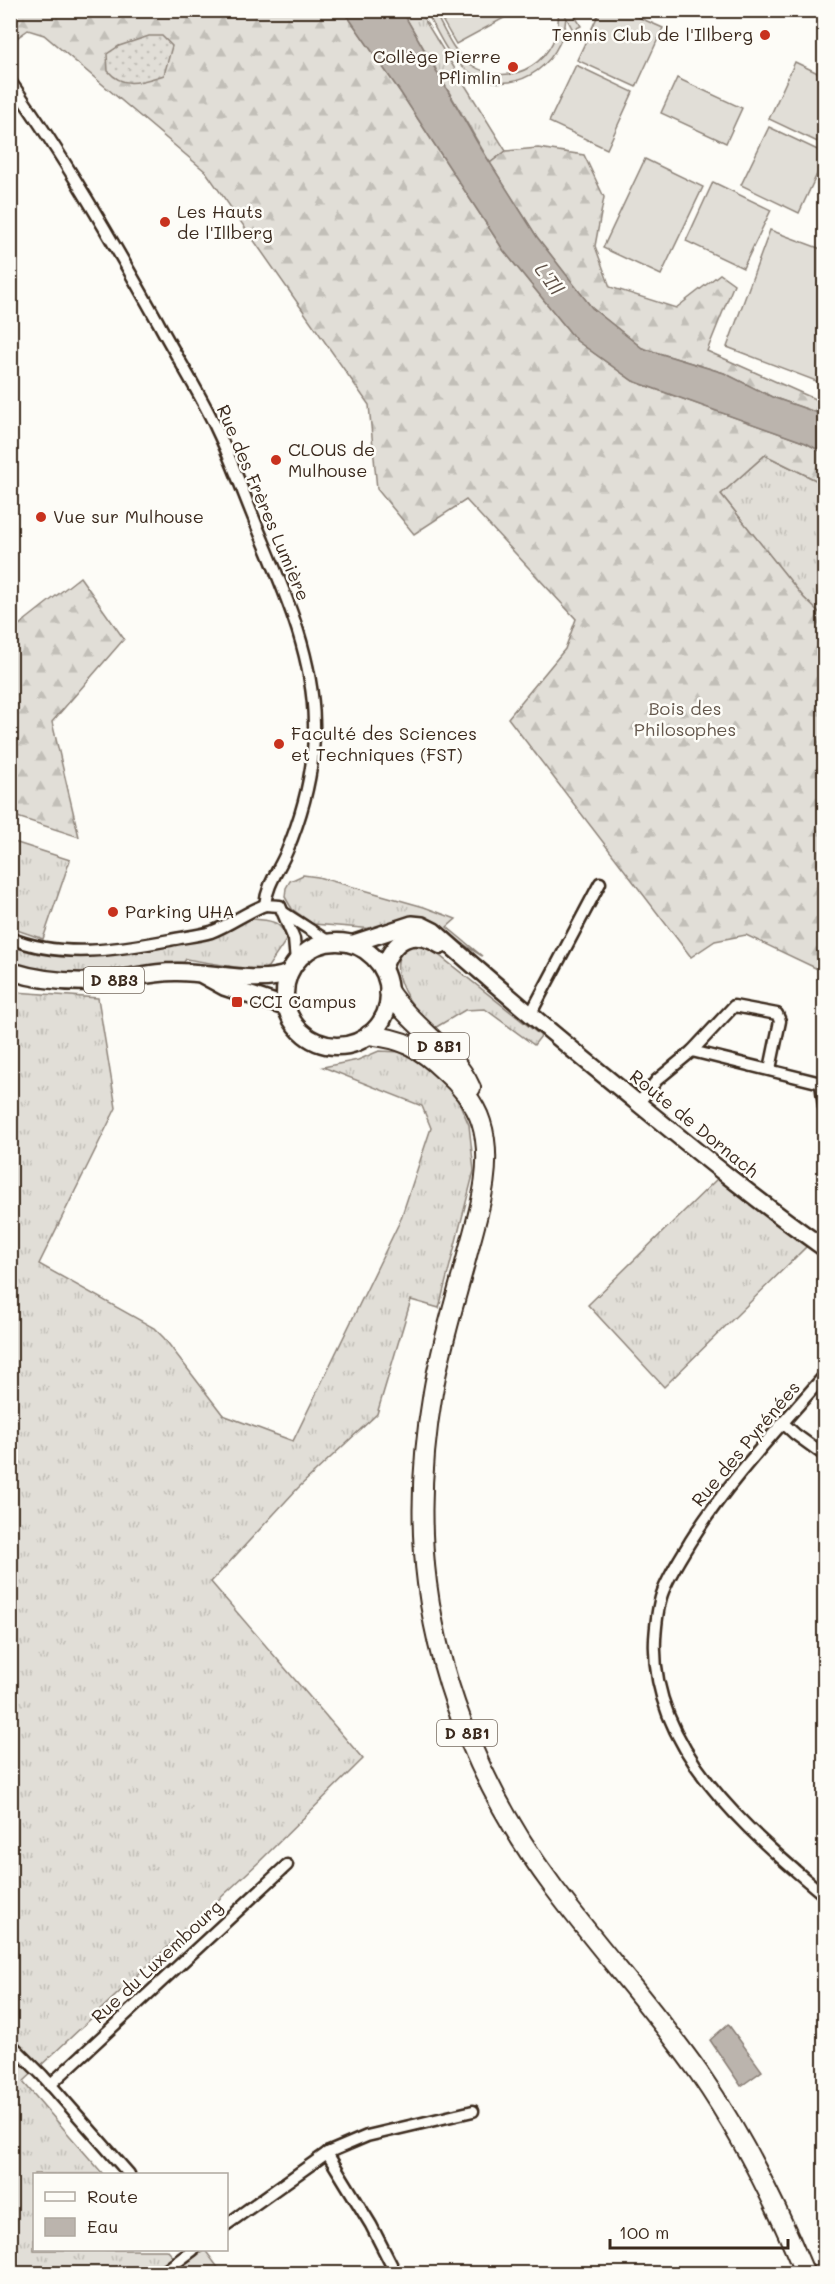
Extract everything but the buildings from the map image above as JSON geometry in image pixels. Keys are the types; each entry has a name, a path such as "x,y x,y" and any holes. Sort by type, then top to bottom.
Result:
{"highway":[{"name":"D 8B1","path":"389,992 398,1005 452,1058 466,1075 473,1091 475,1107 484,1132 485,1166 478,1215 433,1391 421,1488 422,1534 427,1586 455,1703 492,1792 518,1836 554,1887 698,2072 734,2128 779,2214 806,2274"},
{"name":"D 8B1","path":"369,1035 402,1041 423,1052 453,1078 475,1107"}],"main road":[{"path":"351,944 396,928 412,924 422,925 434,931 463,958"},
{"path":"383,970 391,950 404,939 412,937 433,940 463,958"},
{"path":"329,942 351,944 370,954 383,970 389,992 387,1008 380,1023 369,1035 358,1042 346,1046 332,1046 316,1042 302,1034 295,1026 286,1007 284,995 292,967 307,951 329,942"},
{"name":"Route de Dornach","path":"463,958 755,1199 825,1248"},
{"name":"D 8B3","path":"10,971 40,979 93,982 176,972 271,978 292,967"},
{"name":"D 8B3","path":"203,975 225,987 286,1007"}],"street":[{"name":"Rue des Frères Lumière","path":"10,81 67,166 118,249 217,430 284,592 306,655 312,684 314,723 312,767 301,813 287,851 266,891 265,905"},
{"path":"536,1020 600,883"},
{"path":"10,938 33,946 69,951 148,944 211,932 265,905 282,909 329,942"},
{"path":"282,909 294,939 292,967"},
{"path":"638,1104 657,1080 692,1051 734,1006 777,1014 780,1021 770,1069"},
{"path":"692,1051 823,1082 825,1107"},
{"name":"Rue des Pyrénées","path":"825,1376 749,1461 701,1524 673,1570 662,1595 656,1621 654,1661 656,1676 668,1712 690,1758 702,1775 768,1846 825,1895"},
{"path":"783,1423 825,1455"},
{"name":"Rue du Luxembourg","path":"50,2085 287,1864"},
{"path":"10,2043 127,2173"},
{"path":"228,2224 327,2153 367,2136 473,2111"},
{"path":"327,2153 371,2225 396,2274"},
{"path":"160,2274 182,2254"}],"green space":[{"name":"Bois des Philosophes","path":"11,11 344,11 401,93 504,251 577,341 633,381 806,443 824,453 824,484 765,455 721,494 804,598 824,617 824,969 822,971 746,935 715,941 691,957 508,718 565,649 576,619 466,500 414,534 377,489 369,405 206,172 44,35 28,30 11,42"},
{"path":"402,11 419,11 506,151 490,163"},
{"path":"426,11 434,11 449,40 464,59 486,72 502,75 532,66 543,56 552,43 557,28 558,11 572,11 581,26 573,30 566,17 563,35 555,51 544,65 530,75 515,81 499,82 482,79 458,63 447,50"},
{"path":"437,11 517,11 456,44"},
{"path":"600,11 624,11 663,28 636,87 577,60"},
{"path":"149,36 162,36 172,46 164,75 127,82 114,77 108,71 107,54 119,46"},
{"path":"795,62 824,76 824,145 769,119"},
{"path":"576,65 633,92 607,149 549,122"},
{"path":"677,78 742,108 726,143 661,113"},
{"path":"769,127 824,153 824,159 799,213 741,185"},
{"path":"538,148 584,155 604,197 595,246 610,287 676,308 720,274 734,284 707,351 824,403 824,415 772,397 724,373 642,348 592,308 537,237 490,163 506,151"},
{"path":"645,159 703,187 661,275 603,248"},
{"path":"713,182 771,210 743,268 686,241"},
{"path":"770,230 824,250 824,384 727,347"},
{"path":"765,455 824,484 824,617 804,598 721,494"},
{"path":"80,577 124,639 52,722 79,837 11,815 10,632"},
{"path":"11,841 70,860 43,939 11,928"},
{"path":"303,875 318,877 424,907 456,919 447,927 482,956 435,926 375,929 313,924 292,909 285,897 290,881"},
{"path":"248,918 276,923 287,939 268,967 259,971 186,959 184,962 89,974 63,974 11,963 10,944 46,954 76,957 97,956 209,938"},
{"path":"419,943 431,949 541,1036 534,1045 485,1009 465,1010 433,1029 404,991 398,969 399,958 404,947"},
{"path":"10,990 98,998 116,1108 39,1264 154,1328 223,1415 293,1441 400,1221 431,1128 422,1106 323,1067 358,1060 379,1051 403,1052 419,1058 455,1093 469,1125 474,1171 439,1308 411,1300 377,1414 298,1488 211,1582 363,1759 259,1862 23,2082 102,2173 33,2173 33,2251 168,2251 182,2266 206,2251 222,2273 11,2273"},
{"path":"718,1178 807,1246 664,1387 588,1305"}],"water":[{"name":"L'Ill","path":"344,11 402,11 477,142 537,237 592,308 642,348 724,373 772,397 824,415 824,453 806,443 633,381 577,341 504,251 401,93"},
{"path":"728,2024 762,2071 741,2086 710,2040"}],"place":[{"name":"Tennis Club de l'Illberg","path":"765,35"},
{"name":"Collège Pierre Pflimlin","path":"513,67"},
{"name":"Les Hauts de l'Illberg","path":"165,222"},
{"name":"CLOUS de Mulhouse","path":"276,460"},
{"name":"Vue sur Mulhouse","path":"41,517"},
{"name":"Faculté des Sciences et Techniques (FST)","path":"279,744"},
{"name":"Parking UHA","path":"113,912"},
{"name":"CCI Campus","path":"237,1002"}]}
